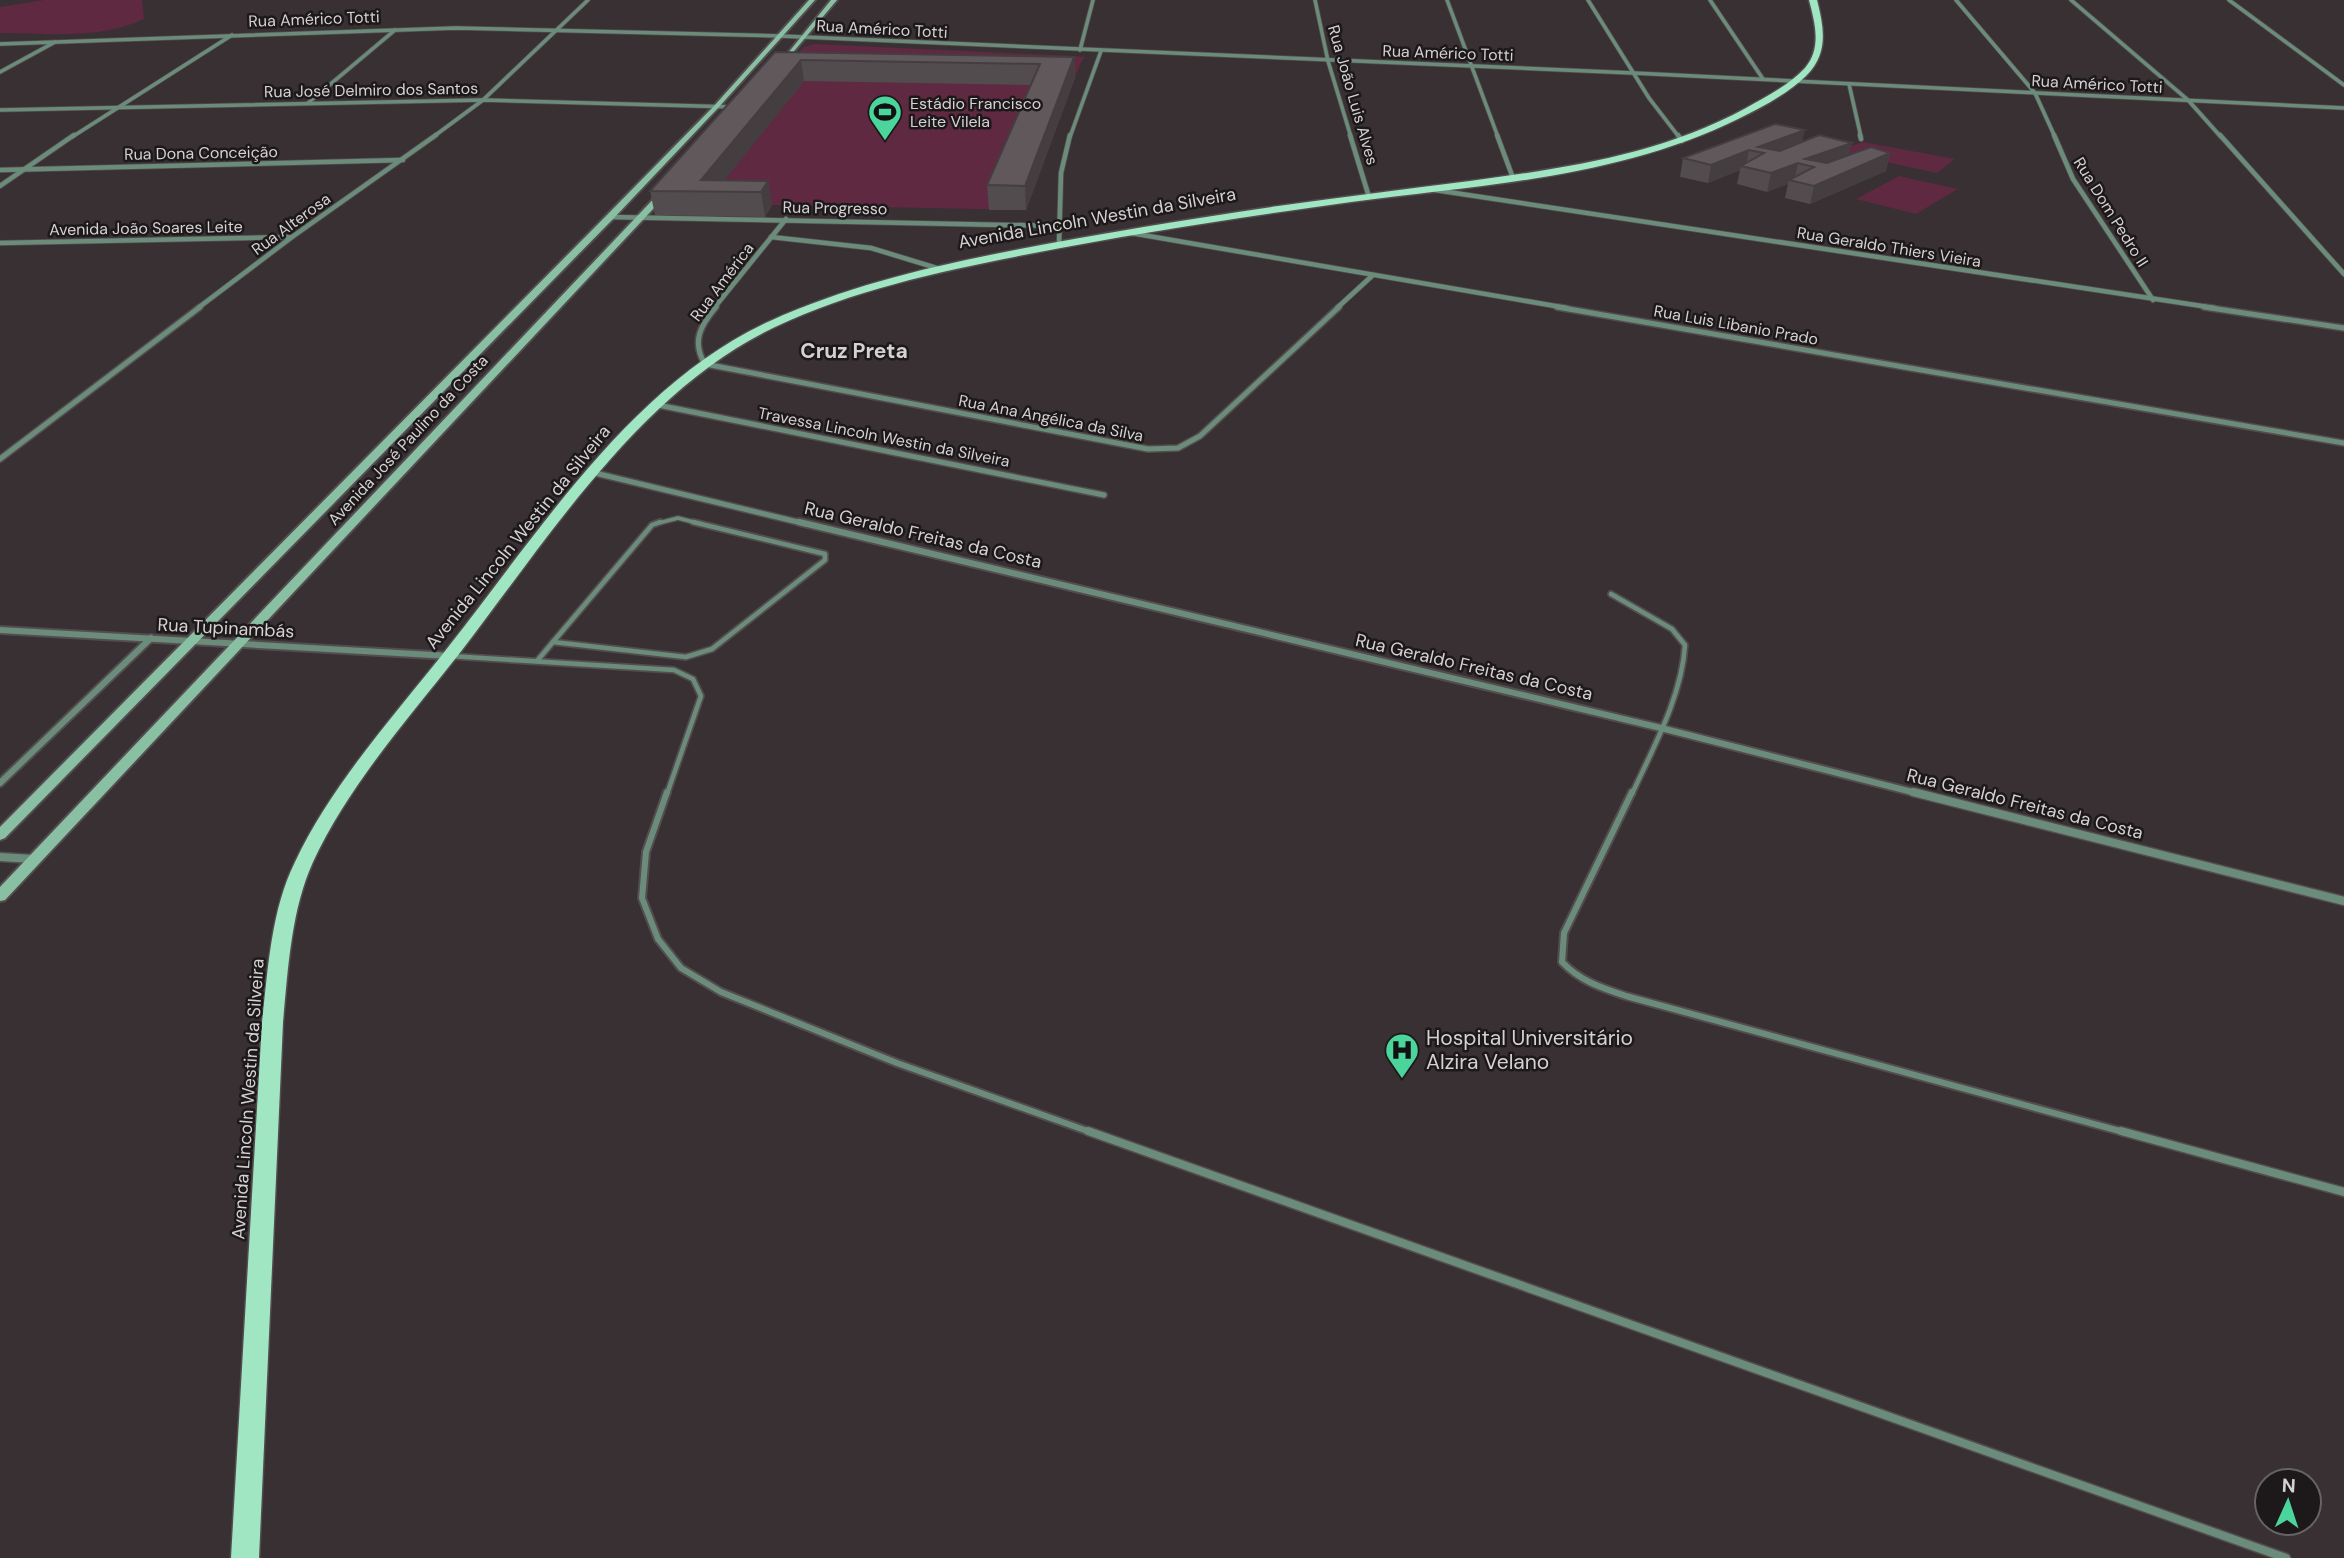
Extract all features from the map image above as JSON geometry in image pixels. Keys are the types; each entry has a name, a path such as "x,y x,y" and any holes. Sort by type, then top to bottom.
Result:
{"main road":[{"name":"Avenida José Paulino da Costa","path":"0,835 610,217 716,107 812,0"},
{"path":"770,76 834,0"},
{"path":"1798,81 1815,59 1821,30 1813,0"},
{"name":"Avenida Lincoln Westin da Silveira","path":"245,1558 270,1057 283,939 298,872 327,820 359,772 595,473 659,405 705,364 741,340 863,290 940,269 1124,232 1513,178 1602,163 1682,141 1753,107 1798,81"},
{"path":"734,117 743,107"},
{"name":"Avenida José Paulino da Costa","path":"0,895 670,187"}],"street":[{"name":"Rua Alterosa","path":"0,459 292,237 403,160 483,100 588,0"},
{"path":"1080,50 1093,0"},
{"name":"Rua João Luis Alves","path":"1315,0 1328,61 1369,197"},
{"path":"1447,0 1513,178"},
{"path":"1588,0 1633,73 1682,141"},
{"path":"1710,0 1763,79"},
{"name":"Rua Dom Pedro II","path":"1956,0 2035,93 2073,179 2153,300"},
{"path":"2071,0 2188,100 2344,274"},
{"path":"2228,0 2344,85"},
{"name":"Rua Américo Totti","path":"0,44 396,29 780,36 1633,73 2344,108"},
{"path":"307,104 396,29"},
{"path":"0,186 115,108 233,34"},
{"path":"0,72 56,42"},
{"path":"1059,244 1063,164 1069,139 1101,51"},
{"path":"1849,84 1861,139"},
{"name":"Rua José Delmiro dos Santos","path":"0,110 483,100 743,107"},
{"name":"Rua Dona Conceição","path":"0,170 403,160"},
{"name":"Rua Geraldo Thiers Vieira","path":"1431,189 2344,328"},
{"name":"Rua Progresso","path":"610,217 1060,226"},
{"name":"Rua América","path":"705,364 698,353 697,340 701,325 786,219"},
{"name":"Rua Luis Libanio Prado","path":"1124,232 2344,443"},
{"name":"Avenida João Soares Leite","path":"0,243 292,237"},
{"path":"771,237 871,248 940,269"},
{"name":"Rua Ana Angélica da Silva","path":"705,364 1122,445 1171,449 1190,443 1200,436 1373,275"},
{"name":"Travessa Lincoln Westin da Silveira","path":"659,405 1104,495"},
{"name":"Rua Geraldo Freitas da Costa","path":"595,473 1661,728 2344,901"},
{"name":"Rua Tupinambás","path":"0,630 450,656"},
{"path":"0,783 150,638"},
{"path":"0,857 33,859"}],"lane":[{"path":"537,661 553,642 652,525 659,521 678,518 825,554 822,564 712,649 699,655 686,657 553,642"},
{"path":"1611,594 1675,632 1685,644 1686,657 1661,728 1564,933 1562,962 1571,973 1585,982 1626,996 2344,1192"},
{"path":"450,656 674,670 693,679 701,696 646,852 642,898 658,939 681,968 721,992 897,1063 2286,1558"}],"shaded area":[{"path":"44,0 142,0 144,19 127,26 92,33 0,33 0,7"},
{"name":"Estádio Francisco Leite Vilela","path":"814,44 1085,57 1080,64 1026,210 772,205 765,217 655,215 778,73 804,47"},
{"path":"1863,142 1955,159 1937,173 1835,151"},
{"path":"1899,176 1958,189 1916,214 1856,199"}],"building":[{"path":"775,52 1074,57 1025,186 987,185 1040,64 801,60 701,180 768,181 761,192 650,191"},
{"path":"1775,124 1805,130 1758,147 1780,151 1819,135 1852,143 1805,159 1827,163 1871,147 1890,153 1814,186 1789,180 1814,167 1798,163 1771,173 1741,166 1764,153 1749,150 1711,165 1683,158"}],"place":[{"name":"Estádio Francisco Leite Vilela","path":"885,142"},
{"name":"Hospital Universitário Alzira Velano","path":"1402,1080"}],"district":[{"name":"Cruz Preta","path":"854,351"}]}
